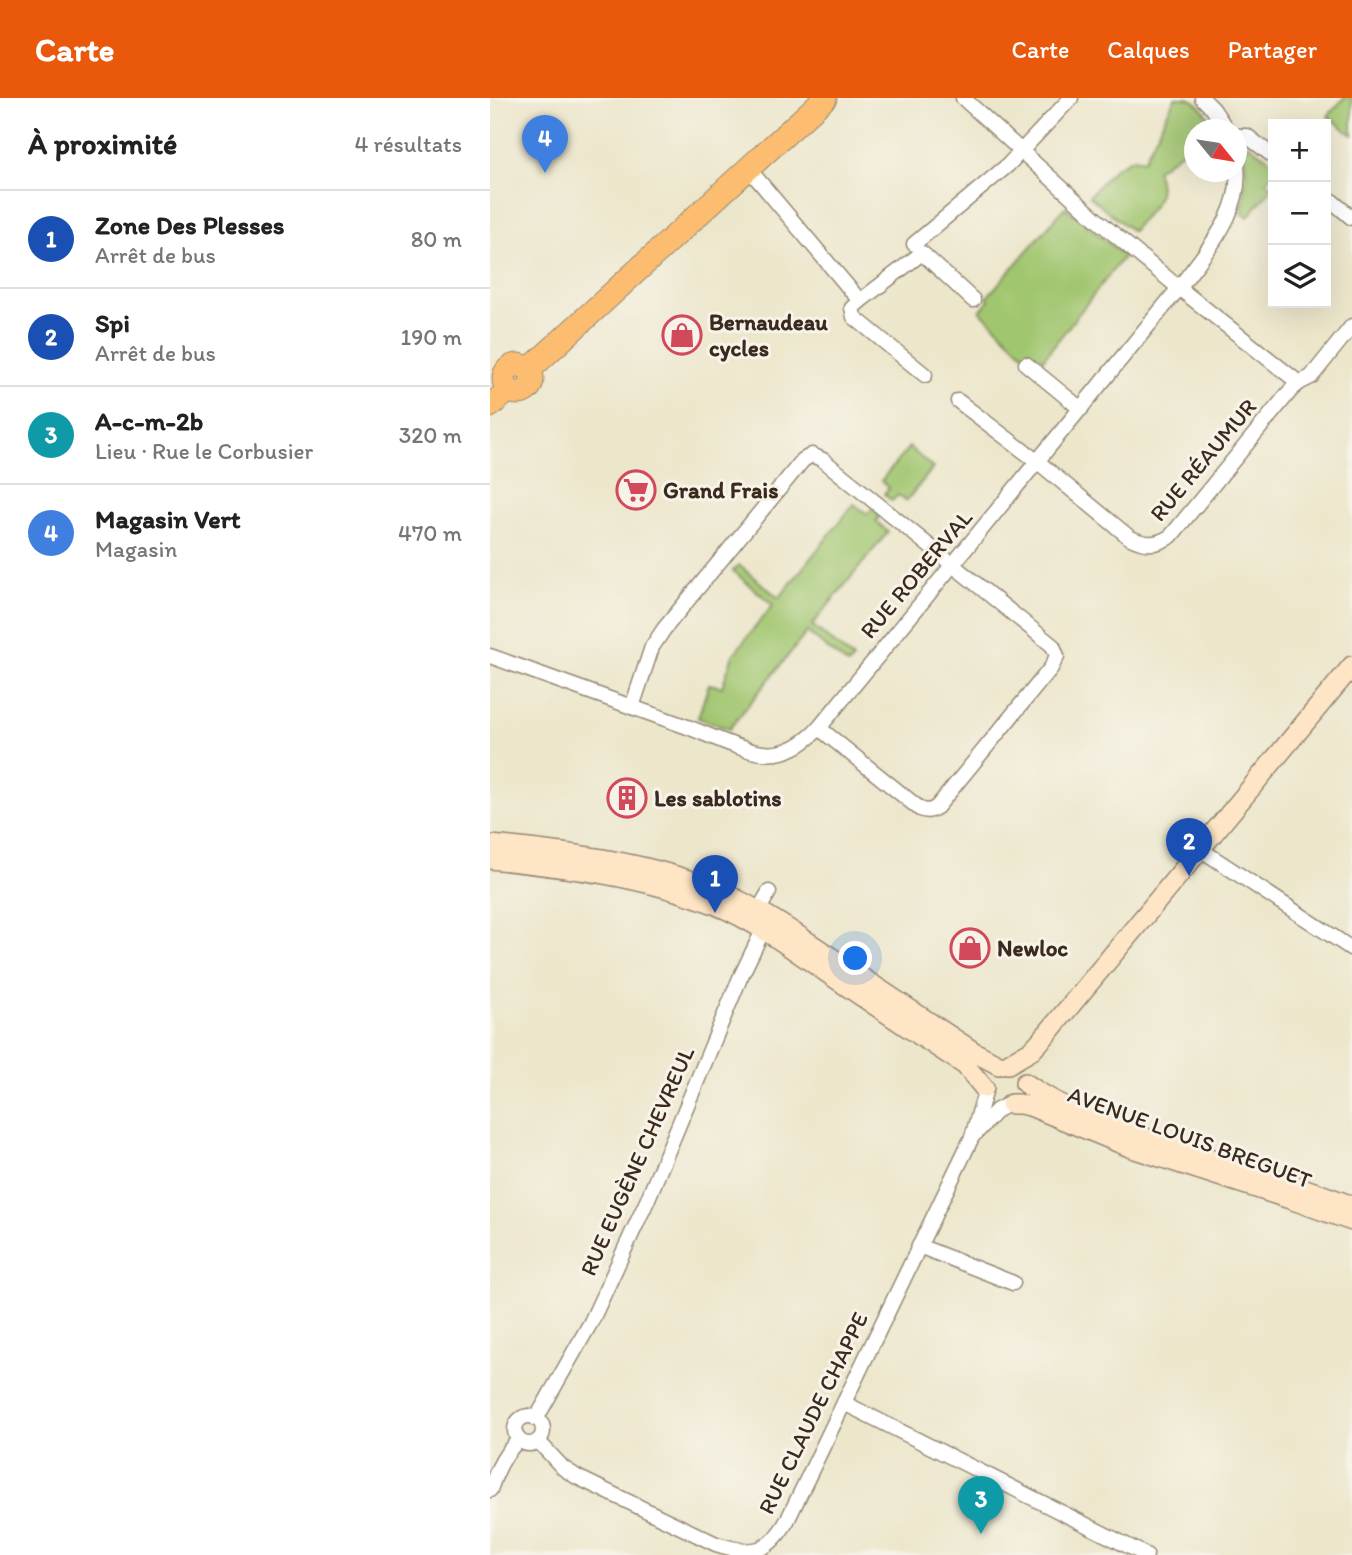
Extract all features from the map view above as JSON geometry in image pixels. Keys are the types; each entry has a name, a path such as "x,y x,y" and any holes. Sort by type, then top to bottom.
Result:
{"main road":[{"path":"490,406 509,390 516,393 527,391 532,383 529,370 825,98"}],"street":[{"path":"963,98 1097,220 1299,383"},
{"path":"914,244 1008,166 1071,98"},
{"path":"1202,98 1220,119"},
{"path":"1247,136 1268,152"},
{"path":"748,169 860,301"},
{"name":"RUE ROBERVAL","path":"490,656 748,750 764,754 788,751 799,746 819,727 1179,288 1222,230 1238,182"},
{"path":"1331,200 1352,218"},
{"path":"925,375 854,317 852,308 922,253 973,300"},
{"name":"RUE RÉAUMUR","path":"1038,462 1129,537 1141,543 1163,541 1171,536 1291,390 1311,377 1352,326"},
{"path":"1026,364 1081,409"},
{"path":"958,401 1038,462"},
{"path":"632,707 652,648 664,629 807,457 817,456 1053,646 1056,656 1051,668 932,811 924,811 819,727"},
{"path":"985,1090 986,1076 993,1067 1032,1050 1046,1035 1352,666"},
{"path":"490,845 566,853 651,870 722,892 974,1052 1019,1070 1025,1081"},
{"path":"1200,849 1352,949"},
{"path":"490,859 575,869 648,884 763,919 965,1065 996,1104 1009,1105 1022,1096 1031,1062 1046,1035"},
{"name":"RUE EUGÈNE CHEVREUL","path":"536,1419 591,1322 642,1212 740,978 763,919 769,892"},
{"name":"AVENUE LOUIS BREGUET","path":"1025,1081 1052,1101 1109,1125 1352,1206"},
{"name":"RUE CLAUDE CHAPPE","path":"538,1441 563,1468 577,1477 716,1544 746,1552 760,1551 773,1542 787,1521 972,1137 985,1090"},
{"name":"RUE CLAUDE CHAPPE","path":"972,1137 997,1110 1009,1105"},
{"name":"AVENUE LOUIS BREGUET","path":"1009,1105 1030,1106 1132,1148 1352,1221"},
{"path":"919,1246 1013,1283"},
{"path":"844,1403 1146,1555"},
{"path":"525,1417 536,1419 542,1425 538,1441 526,1444 519,1440 515,1430 518,1421 525,1417"},
{"path":"490,1490 502,1461 509,1449 519,1440"}],"green space":[{"path":"1175,98 1191,99 1204,110 1210,119 1184,119 1184,150 1156,170 1160,189 1158,197 1132,231 1089,196 1116,167 1133,158 1144,160"},
{"path":"1344,98 1352,98 1352,135 1328,116"},
{"path":"1247,146 1268,158 1268,193 1248,217 1242,213 1247,182"},
{"path":"1065,207 1124,256 1037,367 980,311 989,300 987,297"},
{"path":"909,447 933,468 906,501 898,495 892,501 884,494 889,488 881,481"},
{"path":"854,504 867,514 873,508 881,515 876,521 888,532 812,625 853,659 848,665 807,632 729,729 698,718 709,684 722,687 733,655 773,605 733,571 739,565 779,598"}],"place":[{"name":"Magasin Vert","path":"545,173"},
{"name":"Bernaudeau cycles","path":"682,335"},
{"name":"Grand Frais","path":"636,490"},
{"name":"Les sablotins","path":"627,798"},
{"name":"Spi","path":"1189,876"},
{"name":"Zone Des Plesses","path":"715,913"},
{"name":"Newloc","path":"970,948"},
{"name":"A-c-m-2b","path":"981,1534"}]}
